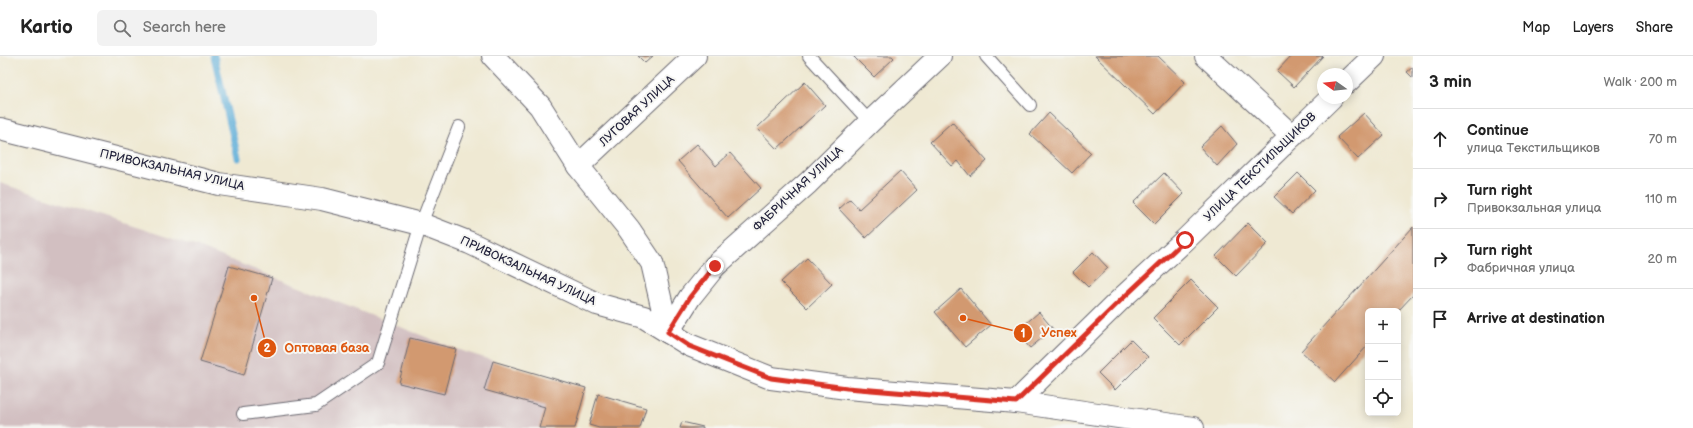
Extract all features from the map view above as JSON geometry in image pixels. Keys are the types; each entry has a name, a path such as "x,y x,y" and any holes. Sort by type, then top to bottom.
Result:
{"street":[{"path":"493,56 540,106 578,166 629,229 652,263 668,332"},
{"name":"ЛУГОВАЯ УЛИЦА","path":"578,166 696,56"},
{"name":"ФАБРИЧНАЯ УЛИЦА","path":"668,332 690,297 715,266 808,183 940,56"},
{"path":"1206,56 1292,136"},
{"path":"1353,76 1374,56"},
{"name":"УЛИЦА ТЕКСТИЛЬЩИКОВ","path":"1016,402 1325,104"},
{"name":"ПРИВОКЗАЛЬНАЯ УЛИЦА","path":"1,131 219,184 322,199 421,224 470,243 597,304 644,317 689,346 771,378 847,388 1016,402 1193,428"}],"lane":[{"path":"809,56 870,122"},
{"path":"986,56 1030,105"},
{"path":"243,414 316,405 378,363 421,224 458,126"}],"shaded area":[{"path":"0,183 198,247 456,349 586,390 575,428 0,428"}],"building":[{"path":"638,56 653,56 645,63"},
{"path":"853,56 892,56 894,58 874,77"},
{"path":"1095,56 1158,56 1185,82 1155,114"},
{"path":"1291,56 1323,56 1294,87 1277,71"},
{"path":"1413,67 1413,78 1407,72"},
{"path":"805,82 825,105 777,149 757,128"},
{"path":"1049,113 1091,153 1072,173 1030,134"},
{"path":"1364,113 1384,135 1358,159 1337,137"},
{"path":"952,122 987,161 970,176 958,161 952,166 930,142"},
{"path":"1222,126 1237,144 1217,166 1200,147"},
{"path":"697,144 716,166 730,153 761,188 728,218 678,161"},
{"path":"900,171 917,190 866,238 839,209 850,199 859,209"},
{"path":"1164,173 1184,194 1154,224 1133,203"},
{"path":"1298,173 1315,190 1292,214 1274,197"},
{"path":"1248,223 1268,243 1236,276 1216,256"},
{"path":"1413,227 1413,295 1401,308 1365,308 1365,348 1335,382 1301,351"},
{"path":"1093,252 1108,268 1088,287 1073,272"},
{"path":"807,258 832,284 807,308 781,282"},
{"path":"229,266 272,278 244,375 200,362"},
{"path":"1191,280 1218,307 1180,345 1153,318"},
{"path":"961,289 991,325 965,347 935,312"},
{"path":"1039,312 1053,329 1030,348 1016,332"},
{"path":"410,338 456,349 444,394 399,383"},
{"path":"1131,340 1148,357 1115,390 1098,373"},
{"path":"493,361 586,388 575,428 539,428 545,407 484,390"},
{"path":"598,394 646,408 640,428 599,428 589,425"},
{"path":"682,422 703,427 703,428 680,428"}],"waterway":[{"path":"214,56 238,158"}],"place":[{"name":"Оптовая база","path":"254,298"},
{"name":"Успех","path":"963,318"}],"route":[{"path":"715,266 690,297 668,332 689,346 771,378 847,388 1016,402 1185,240"}]}
